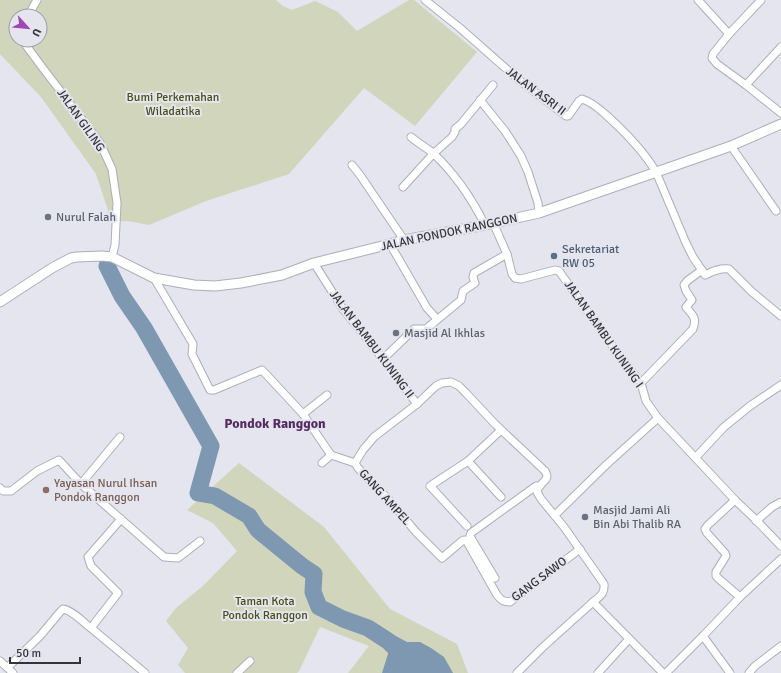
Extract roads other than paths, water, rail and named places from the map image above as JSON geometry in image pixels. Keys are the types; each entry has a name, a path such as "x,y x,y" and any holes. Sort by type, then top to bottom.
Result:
{"street":[{"name":"JALAN ASRI II","path":"425,0 460,28 519,80 566,116 569,115 582,99 591,103 622,129 650,162 656,172"},
{"path":"699,0 729,34"},
{"path":"761,0 729,34 713,54 712,58 717,64 781,113"},
{"path":"746,85 781,47"},
{"name":"JALAN GILING","path":"28,48 100,143 112,169 117,203 116,245 112,257"},
{"path":"403,187 433,154 452,137 455,129 461,124 493,85"},
{"path":"480,100 505,131 521,156 538,203 539,213"},
{"name":"JALAN PONDOK RANGGON","path":"112,257 154,278 194,285 215,286 241,283 282,275 314,263 404,240 539,213 731,146 781,124"},
{"path":"411,137 433,154 457,180 476,208 485,225"},
{"path":"731,146 776,211"},
{"path":"352,166 360,175 404,240"},
{"path":"656,172 686,243 705,275 716,270 725,268 729,269 751,291 781,316"},
{"name":"JALAN BAMBU KUNING I","path":"495,223 495,227 507,254 512,274 515,278 521,279 555,270 559,271 596,324 641,383 646,401 658,418 735,500 781,546"},
{"path":"390,244 427,308 437,319"},
{"path":"383,359 414,329 426,329 461,300 463,291 475,283 473,277 474,273 507,254"},
{"path":"0,302 52,268 71,258 102,256 112,257"},
{"name":"JALAN BAMBU KUNING II","path":"314,263 343,309 417,404 436,386 442,383 451,382 459,386 501,430 543,468 547,473 547,477 539,486"},
{"path":"641,383 693,329 695,322 694,317 686,307 692,300 684,285 702,270"},
{"path":"154,278 193,344 192,354 210,390 214,390 262,370 302,414 332,455 355,463"},
{"path":"696,457 724,427 750,406 781,385"},
{"path":"302,414 326,395"},
{"name":"GANG AMPEL","path":"417,404 374,438 362,450 355,463 416,532 442,558"},
{"path":"555,515 606,465 658,418"},
{"path":"495,578 471,538 469,529 430,486 468,461 501,430"},
{"path":"81,484 120,437"},
{"path":"322,463 332,455"},
{"path":"0,488 3,491 11,491 37,471 59,460 81,484 164,557 178,558 200,541"},
{"path":"468,461 501,497"},
{"path":"469,529 536,486 539,486"},
{"path":"517,673 543,647 604,593 605,589 604,584 580,549 541,499 537,492 539,486"},
{"path":"735,500 705,529 726,556 716,572 716,576 740,597"},
{"path":"756,521 772,507 781,502"},
{"path":"91,628 118,593 91,566 88,557 121,520"},
{"name":"GANG SAWO","path":"442,558 458,543 465,540 497,595 501,600 510,602 580,549"},
{"path":"593,602 665,673 740,597 781,559"},
{"path":"0,661 10,670 60,612 67,610 145,673"},
{"path":"703,636 730,673"},
{"path":"598,673 629,638"},
{"path":"749,673 755,666 781,646"},
{"path":"237,673 250,660"}],"water":[{"path":"394,635 407,642 420,642 431,648 444,657 453,673 382,673"}],"waterway":[{"path":"107,266 122,296 144,328 211,446 198,493 215,496 249,516 258,530 314,574 313,592 319,607 343,619 368,628 388,641 420,673"}],"place":[{"name":"Nurul Falah","path":"48,217"},
{"name":"Sekretariat RW 05","path":"554,256"},
{"name":"Masjid Al Ikhlas","path":"396,333"},
{"name":"Yayasan Nurul Ihsan Pondok Ranggon","path":"46,490"},
{"name":"Masjid Jami Ali Bin Abi Thalib RA","path":"585,517"}],"district":[{"name":"Pondok Ranggon","path":"275,423"}],"park label":[{"name":"Bumi Perkemahan Wiladatika","path":"173,104"},
{"name":"Taman Kota Pondok Ranggon","path":"265,608"}]}
